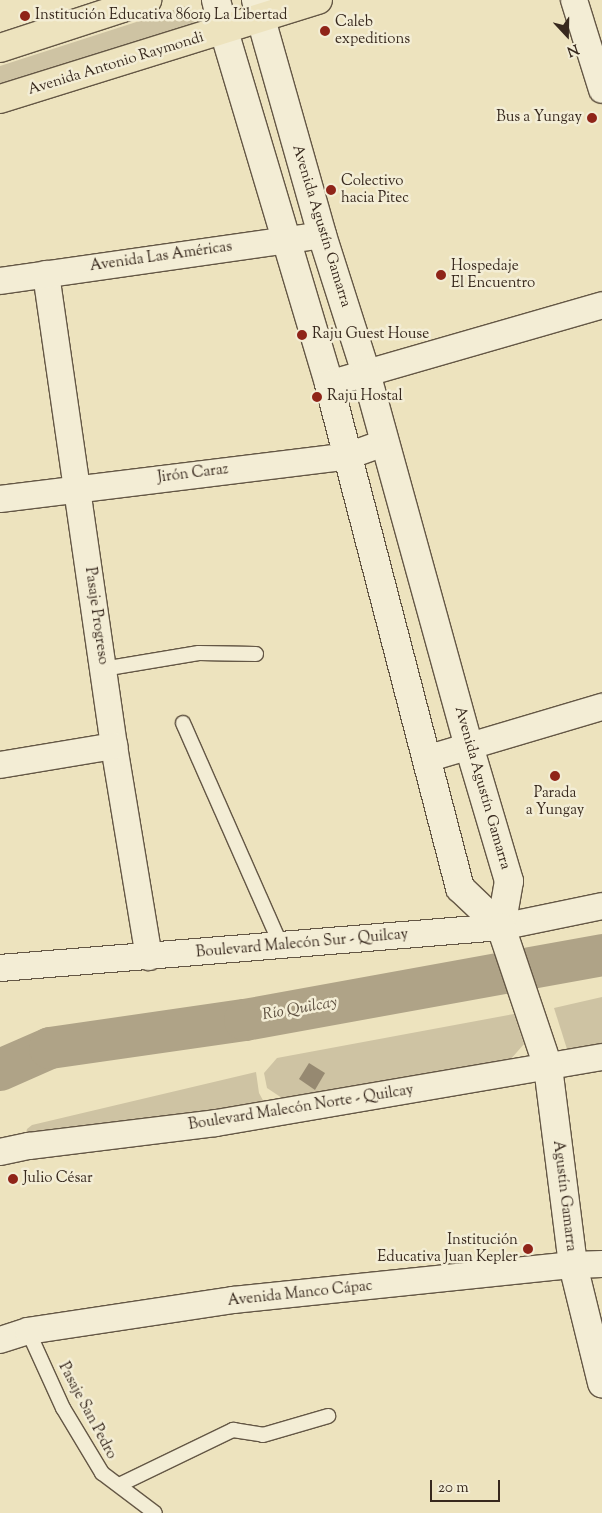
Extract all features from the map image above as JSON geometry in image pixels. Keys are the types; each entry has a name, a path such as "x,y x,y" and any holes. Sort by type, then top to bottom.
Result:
{"main road":[{"path":"0,48 147,0"},
{"name":"Avenida Antonio Raymondi","path":"0,100 224,31 259,9 318,0"}],"street":[{"path":"216,0 329,384 460,888 505,936"},
{"path":"574,0 602,90"},
{"name":"Avenida Agustín Gamarra","path":"259,9 322,235 366,373 469,746 509,881 505,936"},
{"name":"Avenida Las Américas","path":"0,281 322,235"},
{"name":"Pasaje Progreso","path":"46,274 114,746 149,957"},
{"path":"329,384 602,305"},
{"name":"Jirón Caraz","path":"0,499 348,456 384,443"},
{"path":"426,759 602,707"},
{"path":"0,765 114,746"},
{"name":"Boulevard Malecón Sur - Quilcay","path":"0,968 281,946 505,936 602,906"},
{"name":"Agustín Gamarra","path":"505,936 548,1067 573,1265 602,1383"},
{"name":"Boulevard Malecón Norte - Quilcay","path":"0,1152 29,1146 216,1123 602,1057"},
{"name":"Avenida Manco Cápac","path":"0,1340 28,1331 233,1300 573,1265 602,1264"}],"lane":[{"path":"103,669 199,653 256,654"},
{"path":"183,723 281,946"},
{"name":"Pasaje San Pedro","path":"28,1331 63,1408 102,1473 156,1513"},
{"path":"119,1485 233,1430 263,1435 328,1416"}],"shaded area":[{"path":"189,5 195,26 0,87 0,66"},
{"path":"602,997 602,1043 567,1049 554,1008"},
{"path":"514,1014 524,1044 510,1060 285,1100 267,1088 264,1073 277,1058"},
{"path":"256,1072 259,1093 265,1104 25,1137 27,1129 32,1125"}],"building":[{"path":"309,1063 325,1073 315,1090 299,1079"}],"waterway":[{"name":"Río Quilcay","path":"0,1070 50,1048 245,1020 602,955"}],"place":[{"name":"Institución Educativa 86019 La Libertad","path":"25,16"},
{"name":"Caleb expeditions","path":"325,31"},
{"name":"Bus a Yungay","path":"592,118"},
{"name":"Colectivo hacia Pitec","path":"331,190"},
{"name":"Hospedaje El Encuentro","path":"441,275"},
{"name":"Raju Guest House","path":"302,335"},
{"name":"Raju Hostal","path":"317,397"},
{"name":"Parada a Yungay","path":"555,776"},
{"name":"Julio César","path":"13,1179"},
{"name":"Institución Educativa Juan Kepler","path":"528,1249"}]}
